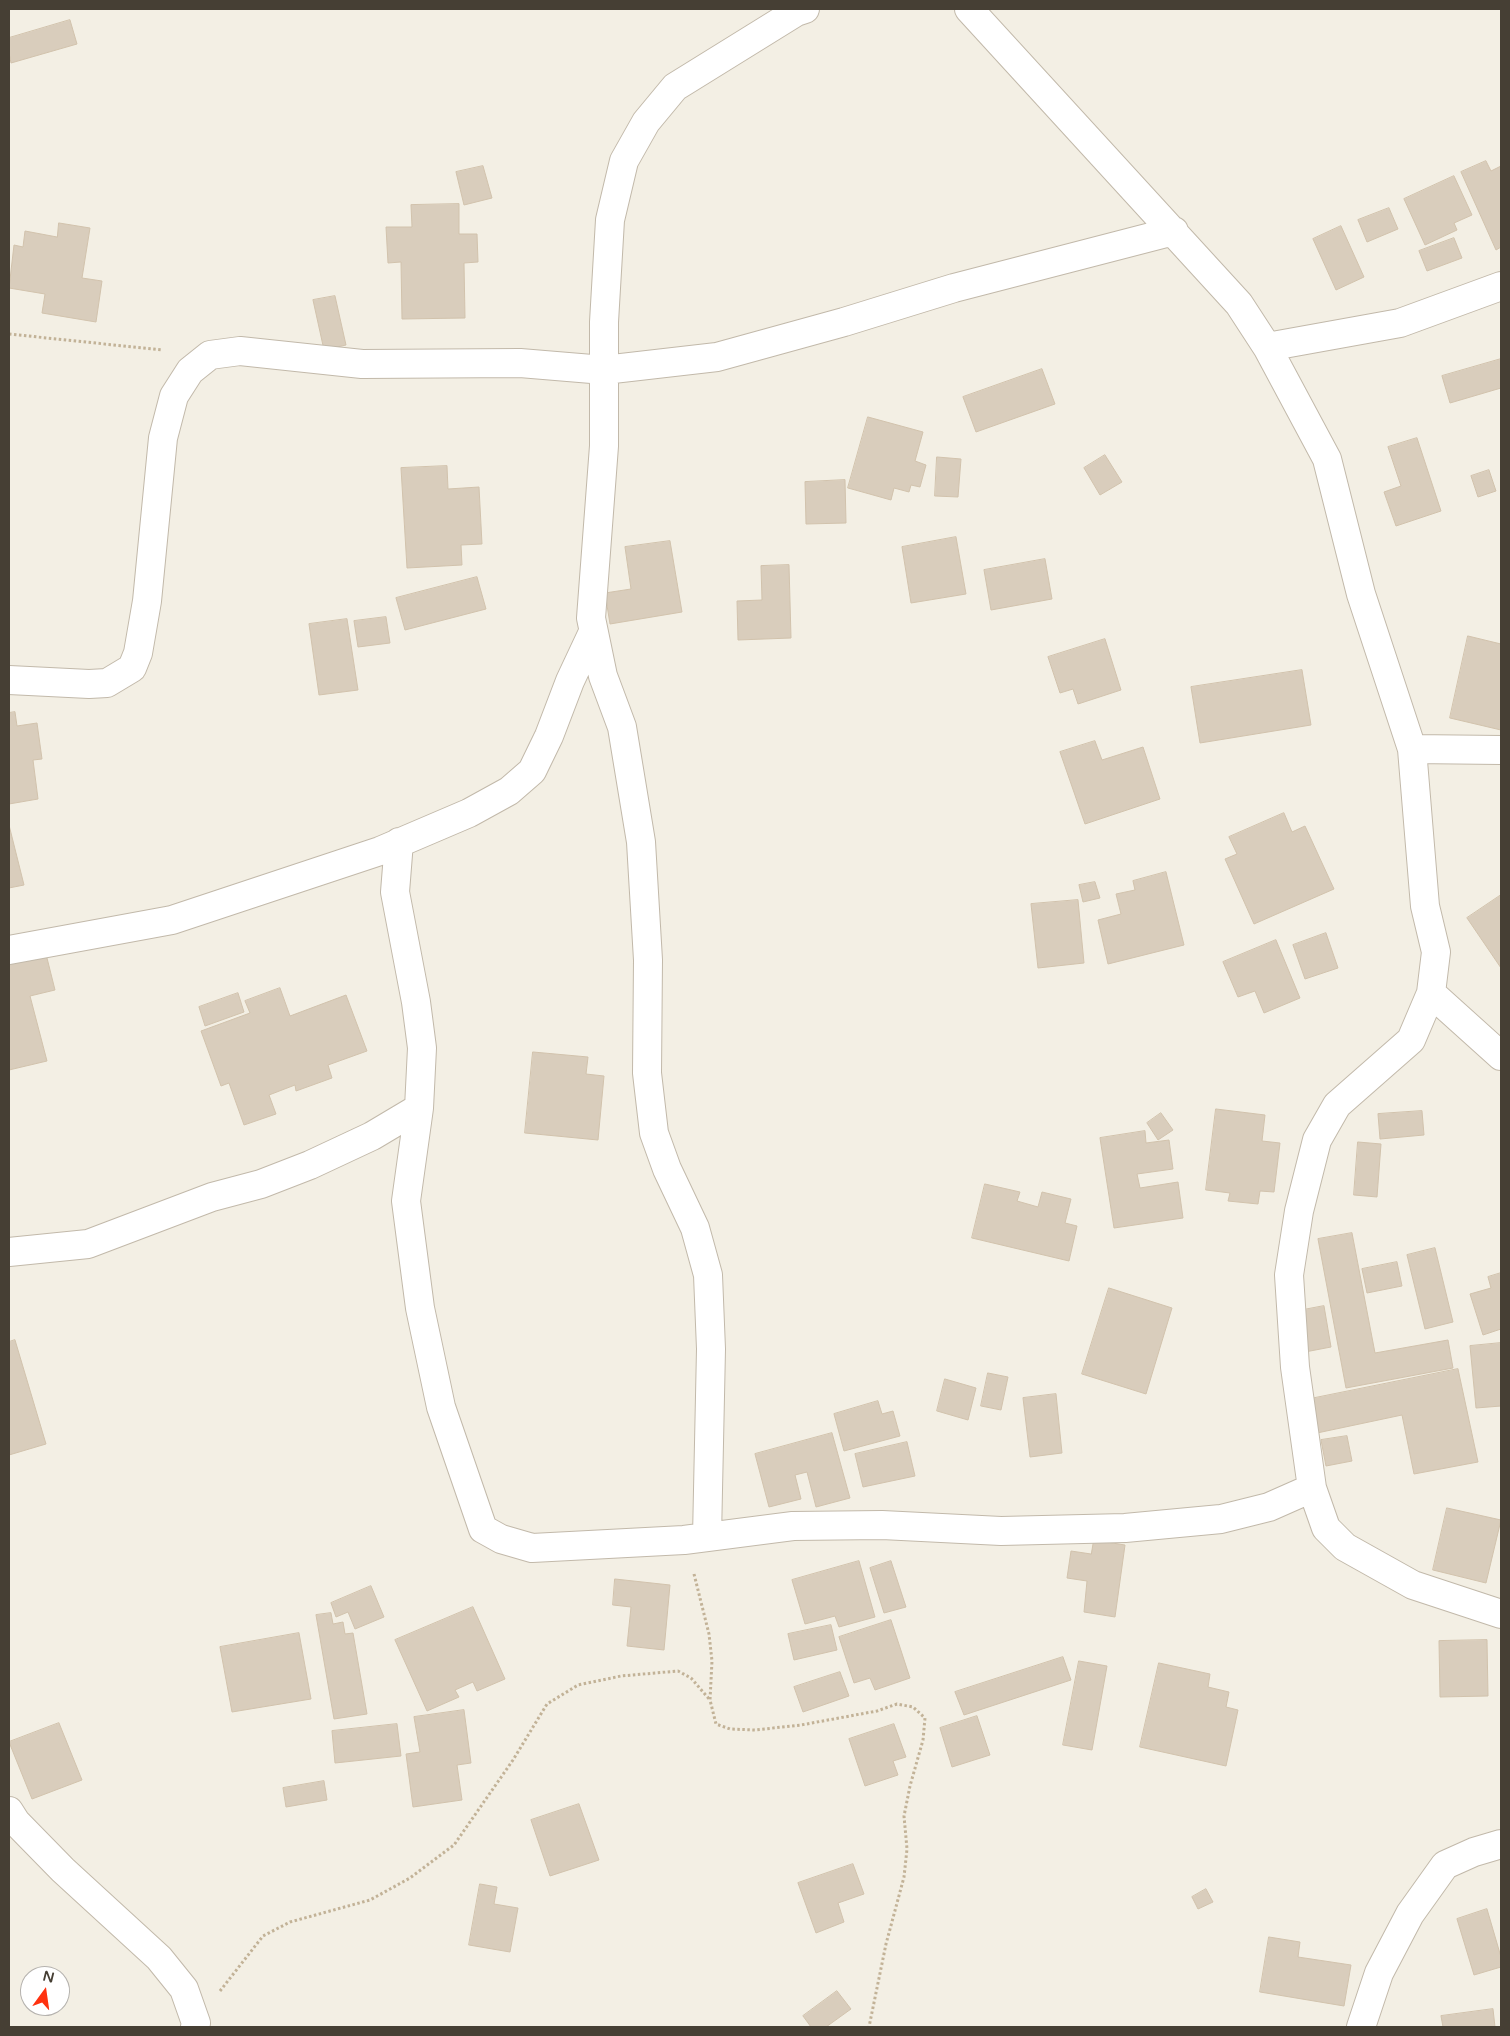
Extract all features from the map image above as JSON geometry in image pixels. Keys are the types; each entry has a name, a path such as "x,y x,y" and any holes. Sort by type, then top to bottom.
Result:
{"street":[{"path":"695,1539 710,1349 708,1275 695,1228 667,1169 654,1133 647,1073 648,960 641,842 622,727 603,676 591,618 604,446 604,322 610,220 624,162 646,122 675,88 805,9"},
{"path":"969,9 1239,304 1267,347 1327,459 1361,594 1412,749 1425,906 1436,952 1431,993 1411,1040 1337,1105 1317,1140 1299,1211 1289,1275 1296,1368 1312,1488 1326,1528 1345,1547 1413,1585 1501,1614"},
{"path":"9,680 89,684 107,683 132,668 138,653 147,602 163,438 174,396 190,371 210,355 240,351 362,364 520,363 604,370 717,357 844,322 954,288 1174,231"},
{"path":"1267,347 1400,323 1501,286"},
{"path":"9,950 172,920 380,851 469,813 509,791 532,771 549,736 570,681 593,632"},
{"path":"1412,749 1501,750"},
{"path":"399,842 395,892 416,1002 421,1039 419,1108 406,1201 420,1308 441,1408 483,1529 501,1539 532,1548 695,1539 793,1526 882,1525 1001,1531 1125,1528 1221,1519 1270,1507 1312,1488"},
{"path":"1431,993 1501,1056"},
{"path":"9,1252 88,1244 212,1197 261,1184 310,1165 372,1136 419,1108"},
{"path":"9,1811 16,1822 63,1870 159,1958 184,1989 196,2025"},
{"path":"1361,2027 1379,1973 1410,1914 1445,1865 1474,1852 1501,1844"}],"path":[{"path":"9,334 210,355"},
{"path":"695,1539 701,1596 709,1634 712,1661 710,1700 716,1724 730,1730 755,1730 801,1725 877,1711 897,1704 913,1707 925,1718 923,1740 904,1816 907,1849 904,1877 886,1944 869,2027"},
{"path":"196,2025 263,1936 290,1922 370,1900 410,1878 454,1844 513,1760 547,1704 578,1686 621,1676 678,1671 691,1678 710,1700"}],"building":[{"path":"70,20 77,44 11,63 9,38"},
{"path":"1486,161 1491,171 1501,166 1501,247 1496,250 1461,172"},
{"path":"483,166 492,198 464,205 456,172"},
{"path":"1454,176 1472,215 1454,223 1457,230 1425,245 1404,199"},
{"path":"459,204 459,234 477,234 478,262 464,263 465,318 402,319 401,262 388,263 386,227 412,227 411,205"},
{"path":"1389,208 1398,229 1367,242 1358,220"},
{"path":"59,223 90,228 82,278 102,281 96,322 42,313 45,294 9,288 14,245 23,247 25,231 57,237"},
{"path":"1341,226 1364,277 1336,290 1313,239"},
{"path":"1454,238 1462,258 1427,271 1419,251"},
{"path":"335,296 346,345 324,350 313,300"},
{"path":"1501,359 1501,388 1450,403 1442,376"},
{"path":"1042,369 1055,404 976,432 963,397"},
{"path":"868,417 923,432 915,461 926,465 920,487 911,485 909,492 894,488 891,500 848,488"},
{"path":"1417,438 1441,511 1396,526 1384,492 1401,486 1388,447"},
{"path":"1105,455 1122,482 1100,495 1084,468"},
{"path":"937,457 961,459 958,497 935,496"},
{"path":"447,466 448,489 479,487 482,544 461,545 462,565 407,568 401,468"},
{"path":"1489,470 1496,491 1478,497 1471,476"},
{"path":"845,480 846,523 806,524 805,482"},
{"path":"956,537 966,594 911,603 902,547"},
{"path":"670,541 682,612 610,624 605,593 631,589 625,547"},
{"path":"1045,559 1052,599 991,610 984,570"},
{"path":"789,565 791,638 738,640 737,601 762,600 761,566"},
{"path":"477,577 486,609 405,630 396,598"},
{"path":"386,617 390,643 358,647 354,621"},
{"path":"347,619 358,690 319,695 309,624"},
{"path":"1468,636 1501,644 1501,730 1450,718"},
{"path":"1105,639 1121,690 1078,704 1073,689 1060,693 1048,657"},
{"path":"1302,670 1311,725 1200,743 1191,687"},
{"path":"15,712 17,726 37,723 42,759 33,760 38,799 9,804 9,713"},
{"path":"1095,741 1102,760 1143,747 1160,799 1085,824 1060,752"},
{"path":"1284,813 1292,832 1305,826 1334,889 1254,924 1225,859 1237,854 1229,837"},
{"path":"9,825 24,885 9,888"},
{"path":"1166,872 1184,945 1108,964 1098,920 1121,914 1116,894 1135,890 1133,881"},
{"path":"1095,882 1100,898 1083,902 1079,885"},
{"path":"1501,895 1501,968 1467,918"},
{"path":"1078,900 1084,963 1038,968 1031,904"},
{"path":"1326,933 1338,968 1305,979 1293,945"},
{"path":"1276,940 1300,998 1264,1013 1255,991 1238,997 1223,962"},
{"path":"45,950 55,990 30,996 47,1061 9,1070 9,959"},
{"path":"280,988 290,1016 346,995 367,1051 328,1065 332,1078 296,1091 295,1085 269,1095 276,1114 244,1125 229,1083 221,1086 201,1031 250,1013 245,1001"},
{"path":"238,993 244,1012 205,1026 199,1007"},
{"path":"533,1052 588,1057 586,1074 604,1076 598,1140 525,1133"},
{"path":"1216,1109 1265,1115 1262,1141 1280,1143 1274,1192 1260,1191 1258,1204 1228,1201 1230,1193 1206,1190"},
{"path":"1422,1111 1424,1135 1380,1139 1378,1114"},
{"path":"1161,1113 1173,1130 1158,1140 1147,1123"},
{"path":"1145,1131 1146,1143 1169,1140 1173,1169 1137,1174 1140,1188 1178,1182 1183,1218 1114,1228 1100,1138"},
{"path":"1358,1142 1381,1144 1377,1197 1354,1195"},
{"path":"985,1184 1020,1192 1017,1201 1038,1207 1042,1192 1071,1199 1065,1223 1077,1226 1069,1261 972,1238"},
{"path":"1352,1233 1375,1353 1448,1340 1453,1368 1346,1388 1318,1239"},
{"path":"1435,1248 1453,1322 1425,1329 1407,1255"},
{"path":"1397,1262 1402,1286 1367,1293 1362,1269"},
{"path":"1501,1273 1501,1329 1483,1335 1470,1294 1491,1288 1488,1277"},
{"path":"1109,1288 1172,1308 1146,1394 1082,1374"},
{"path":"1324,1306 1331,1347 1305,1352 1298,1311"},
{"path":"15,1340 46,1444 9,1455 9,1342"},
{"path":"1501,1343 1501,1406 1476,1408 1470,1346"},
{"path":"1458,1369 1478,1462 1414,1474 1402,1415 1317,1433 1310,1399"},
{"path":"988,1373 1008,1377 1001,1410 981,1406"},
{"path":"945,1379 976,1388 968,1420 937,1411"},
{"path":"1056,1394 1062,1453 1030,1457 1023,1398"},
{"path":"878,1401 882,1414 893,1411 900,1436 844,1451 834,1414"},
{"path":"832,1433 850,1498 816,1507 807,1472 795,1475 801,1499 769,1507 755,1454"},
{"path":"1347,1436 1352,1461 1326,1466 1321,1440"},
{"path":"907,1442 915,1476 863,1487 855,1454"},
{"path":"1447,1508 1501,1520 1486,1583 1433,1570"},
{"path":"1094,1540 1125,1545 1115,1617 1084,1612 1087,1581 1067,1578 1071,1551 1091,1554"},
{"path":"859,1561 875,1617 839,1627 835,1616 805,1624 792,1580"},
{"path":"891,1561 906,1607 884,1613 870,1568"},
{"path":"615,1579 670,1585 664,1650 627,1646 631,1607 613,1605"},
{"path":"371,1586 384,1617 355,1629 348,1612 336,1617 331,1603"},
{"path":"473,1607 505,1679 477,1691 473,1682 455,1690 459,1697 427,1711 395,1640"},
{"path":"331,1613 333,1624 343,1622 345,1634 353,1633 367,1714 334,1719 316,1615"},
{"path":"891,1620 910,1678 875,1690 870,1678 854,1683 839,1637"},
{"path":"831,1625 837,1650 794,1660 788,1634"},
{"path":"299,1633 311,1699 232,1712 220,1647"},
{"path":"1487,1640 1488,1696 1440,1697 1439,1641"},
{"path":"1063,1657 1071,1680 964,1715 955,1692"},
{"path":"1079,1661 1107,1666 1092,1750 1063,1745"},
{"path":"1159,1663 1210,1674 1208,1687 1229,1692 1226,1707 1238,1710 1226,1766 1140,1747"},
{"path":"840,1672 849,1696 803,1712 794,1687"},
{"path":"464,1710 471,1763 457,1765 462,1800 413,1807 406,1754 420,1752 414,1717"},
{"path":"977,1716 990,1755 952,1767 940,1728"},
{"path":"59,1723 82,1780 32,1799 9,1742"},
{"path":"397,1724 401,1756 335,1763 332,1731"},
{"path":"894,1724 906,1757 893,1761 898,1775 865,1786 849,1739"},
{"path":"324,1781 327,1800 286,1807 283,1788"},
{"path":"579,1804 599,1860 550,1876 531,1820"},
{"path":"853,1864 864,1894 838,1903 844,1922 816,1933 798,1883"},
{"path":"480,1884 497,1887 494,1904 518,1908 510,1952 469,1945"},
{"path":"1206,1889 1213,1902 1198,1909 1192,1897"},
{"path":"1487,1909 1501,1957 1501,1967 1474,1975 1457,1919"},
{"path":"1269,1937 1300,1942 1298,1957 1351,1965 1344,2006 1260,1992"},
{"path":"837,1991 851,2009 826,2027 811,2027 803,2016"},
{"path":"1493,2009 1495,2027 1443,2027 1441,2016"}]}
